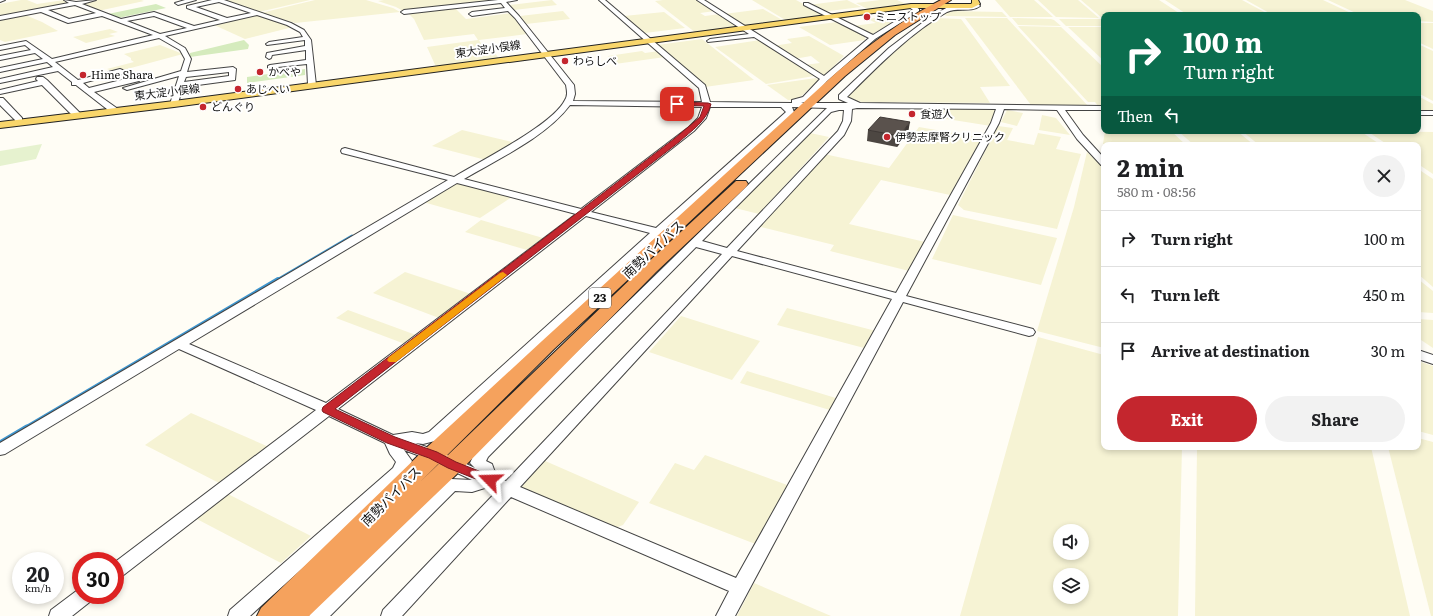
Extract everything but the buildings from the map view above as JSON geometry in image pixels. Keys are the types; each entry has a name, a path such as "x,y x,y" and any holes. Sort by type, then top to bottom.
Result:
{"highway":[{"name":"南勢バイパス","path":"270,616 433,455 548,345 816,105 877,54 914,25 946,3"},
{"name":"南勢バイパス","path":"291,616 452,465 816,105"}],"main road":[{"name":"東大淀小俣線","path":"0,124 174,104 830,16 946,3 968,6 975,2"}],"street":[{"path":"67,0 160,36 177,45 186,54 188,59 174,104"},
{"path":"0,18 93,0"},
{"path":"178,3 193,0"},
{"path":"228,20 189,7 219,0 295,27 302,31 307,38 312,85"},
{"path":"404,12 514,0"},
{"path":"124,565 697,124 706,112 708,104 702,87 602,0"},
{"path":"700,0 824,79"},
{"path":"0,450 456,180 538,131 554,119 572,96 570,85 502,1"},
{"path":"853,106 842,98 899,43 949,9 973,8 977,6 975,2"},
{"path":"806,4 872,38"},
{"path":"468,5 473,14 510,9"},
{"path":"783,105 787,102 802,101 806,99 824,79 872,38 918,10 911,6"},
{"path":"42,10 68,21 102,14"},
{"path":"0,70 50,61 257,13"},
{"path":"120,21 154,14 194,28"},
{"path":"710,41 754,35"},
{"path":"269,44 307,38"},
{"path":"0,42 9,46"},
{"path":"0,48 26,43 60,68 75,83 115,111"},
{"path":"269,57 269,54 308,48"},
{"path":"0,58 36,50"},
{"path":"270,67 309,62"},
{"path":"0,81 60,68"},
{"path":"123,89 184,74 233,69 232,78 179,85"},
{"path":"75,83 120,72 136,79 87,91"},
{"path":"0,92 42,81 78,116"},
{"path":"0,100 20,120 19,122"},
{"path":"568,103 1101,108"},
{"path":"391,440 412,437 423,439 434,436 790,112 789,109 783,105"},
{"path":"490,480 487,468 478,463 481,454 828,110 853,106"},
{"path":"390,616 840,133 846,126 853,106"},
{"path":"725,616 995,123 1001,106"},
{"path":"1059,107 1080,137 1101,160"},
{"path":"1421,113 1433,113"},
{"path":"345,151 658,232"},
{"path":"695,243 1029,332"},
{"path":"178,344 391,440 433,455 452,465 740,588"},
{"path":"1421,355 1433,360"},
{"path":"237,616 399,472 404,460 395,450 391,440"},
{"path":"318,616 451,486 472,486 490,480"},
{"path":"58,616 73,604"}],"shaded area":[{"path":"27,0 37,4 64,0 74,3 0,18 0,4"},
{"path":"96,0 144,1 98,11 79,3"},
{"path":"223,0 310,0 259,12"},
{"path":"315,0 366,0 393,8 400,12 295,23 261,13"},
{"path":"499,0 405,12 396,7 378,1"},
{"path":"552,0 557,5 514,10 510,5"},
{"path":"698,0 715,11 700,13 705,16 720,14 738,27 696,33 655,1"},
{"path":"752,0 796,0 822,14 823,16 787,21"},
{"path":"847,0 861,7 821,12 808,5"},
{"path":"880,0 897,0 911,6 871,11 856,3"},
{"path":"995,0 1034,0 1053,17 1010,17"},
{"path":"1038,0 1078,0 1099,18 1056,17"},
{"path":"1081,0 1159,0 1177,12 1101,12 1101,17"},
{"path":"1165,0 1242,0 1264,12 1183,12"},
{"path":"1246,0 1323,0 1349,12 1268,12"},
{"path":"1328,0 1405,0 1433,11 1433,22 1421,21 1421,12 1354,12"},
{"path":"454,7 466,19 511,13 527,34 479,40 484,49 492,48 499,59 436,67 427,47 478,40 474,34 424,40 414,19 407,12"},
{"path":"763,9 784,21 747,26 724,14"},
{"path":"563,11 570,19 526,24 520,16"},
{"path":"948,11 1002,12 1007,17 947,16 942,14"},
{"path":"664,12 685,28 645,33 624,16"},
{"path":"23,14 58,31 5,42 0,40 0,19"},
{"path":"256,14 293,27 245,39 212,24"},
{"path":"881,17 892,23 871,35 853,26 876,23 868,19"},
{"path":"936,18 961,19 1010,86 980,87 990,103 862,102 848,99 846,96 901,44"},
{"path":"965,18 1007,18 1088,106 1031,105"},
{"path":"1012,18 1051,19 1061,26 1018,25"},
{"path":"1059,19 1101,19 1101,26 1066,26"},
{"path":"837,22 863,35 865,40 830,45 799,27"},
{"path":"1421,23 1433,23 1433,49 1421,43"},
{"path":"1018,26 1061,27 1101,65 1101,106 1098,106 1095,102 1088,102"},
{"path":"1068,27 1101,27 1101,58"},
{"path":"110,29 118,32 109,34 115,36 86,43 73,37"},
{"path":"809,36 844,56 823,77 804,65 820,63 811,56 794,59 773,46 792,43 787,39"},
{"path":"702,39 754,80 705,87 691,72 657,45"},
{"path":"760,40 814,76 766,84 715,47"},
{"path":"160,45 183,54 116,72 107,69 134,62 131,58 124,54"},
{"path":"1421,45 1433,51 1433,101 1421,95"},
{"path":"642,51 645,53 659,51 665,57 615,64 608,56"},
{"path":"816,78 819,80 797,100 788,100 767,85"},
{"path":"1421,98 1433,104 1433,111 1421,111"},
{"path":"933,108 997,110 991,126 928,116"},
{"path":"1007,110 1023,113 1017,126 1001,122"},
{"path":"1042,115 1056,118 1070,135 1039,130"},
{"path":"998,126 1013,128 1007,140 1034,145 1038,133 1061,137 1056,149 1081,154 1057,229 964,210 958,205"},
{"path":"919,127 982,138 950,195 881,180 849,224 925,242 909,271 830,251 834,245 757,226 824,154 889,168"},
{"path":"462,130 516,143 486,160 432,146"},
{"path":"1421,132 1433,132 1433,174 1421,166 1421,142 1384,142 1372,134 1421,134"},
{"path":"810,133 829,137 759,214 735,208"},
{"path":"1105,134 1174,134 1183,142 1103,142"},
{"path":"1181,134 1241,134 1250,142 1191,142"},
{"path":"1246,134 1364,134 1376,142 1255,142"},
{"path":"1087,152 1101,165 1101,347 1037,331 1074,207"},
{"path":"1421,171 1433,179 1433,287 1421,277"},
{"path":"456,182 512,197 480,218 423,202"},
{"path":"953,215 1057,238 1041,285 932,259"},
{"path":"481,220 543,238 527,250 465,232"},
{"path":"405,272 471,294 439,318 373,293"},
{"path":"1421,281 1433,291 1433,313 1421,312"},
{"path":"787,308 876,331 868,349 777,325"},
{"path":"348,310 416,335 405,344 336,318"},
{"path":"681,316 760,341 732,380 649,352"},
{"path":"1421,319 1433,320 1433,348 1421,340"},
{"path":"1038,337 1101,354 1101,450 1182,450 1178,616 960,616"},
{"path":"1421,362 1433,366 1433,435 1421,432"},
{"path":"747,371 839,399 833,411 740,383"},
{"path":"191,413 269,447 221,484 145,445"},
{"path":"1421,439 1433,442 1433,616 1431,616 1389,450 1421,450"},
{"path":"1197,450 1372,450 1410,616 1195,616"},
{"path":"705,455 790,486 758,545 649,503 675,463 694,470"},
{"path":"543,460 639,502 623,525 615,528 521,488"},
{"path":"226,493 311,536 281,563 193,517"},
{"path":"754,583 831,616 737,616"}],"green space":[{"path":"156,4 166,8 118,18 108,14"},
{"path":"244,40 249,45 248,49 190,57 190,53"},
{"path":"305,69 305,75 247,83 247,77"},
{"path":"42,144 36,159 0,166 0,151"}],"waterway":[{"path":"277,280 352,236"},
{"path":"25,428 278,279"},
{"path":"0,443 27,427"}],"slow traffic":[{"path":"392,360 503,275"}],"place":[{"name":"ミニストップ","path":"867,17"},
{"name":"わらしべ","path":"565,61"},
{"name":"かべや","path":"260,72"},
{"name":"Hime Shara","path":"83,75"},
{"name":"あじへい","path":"238,89"},
{"name":"どんぐり","path":"203,107"},
{"name":"食遊人","path":"912,114"},
{"name":"伊勢志摩腎クリニック","path":"887,137"}],"route":[{"path":"490,480 452,465 433,455 391,440 327,410 677,141 697,124 706,112 708,104 677,104"}]}
